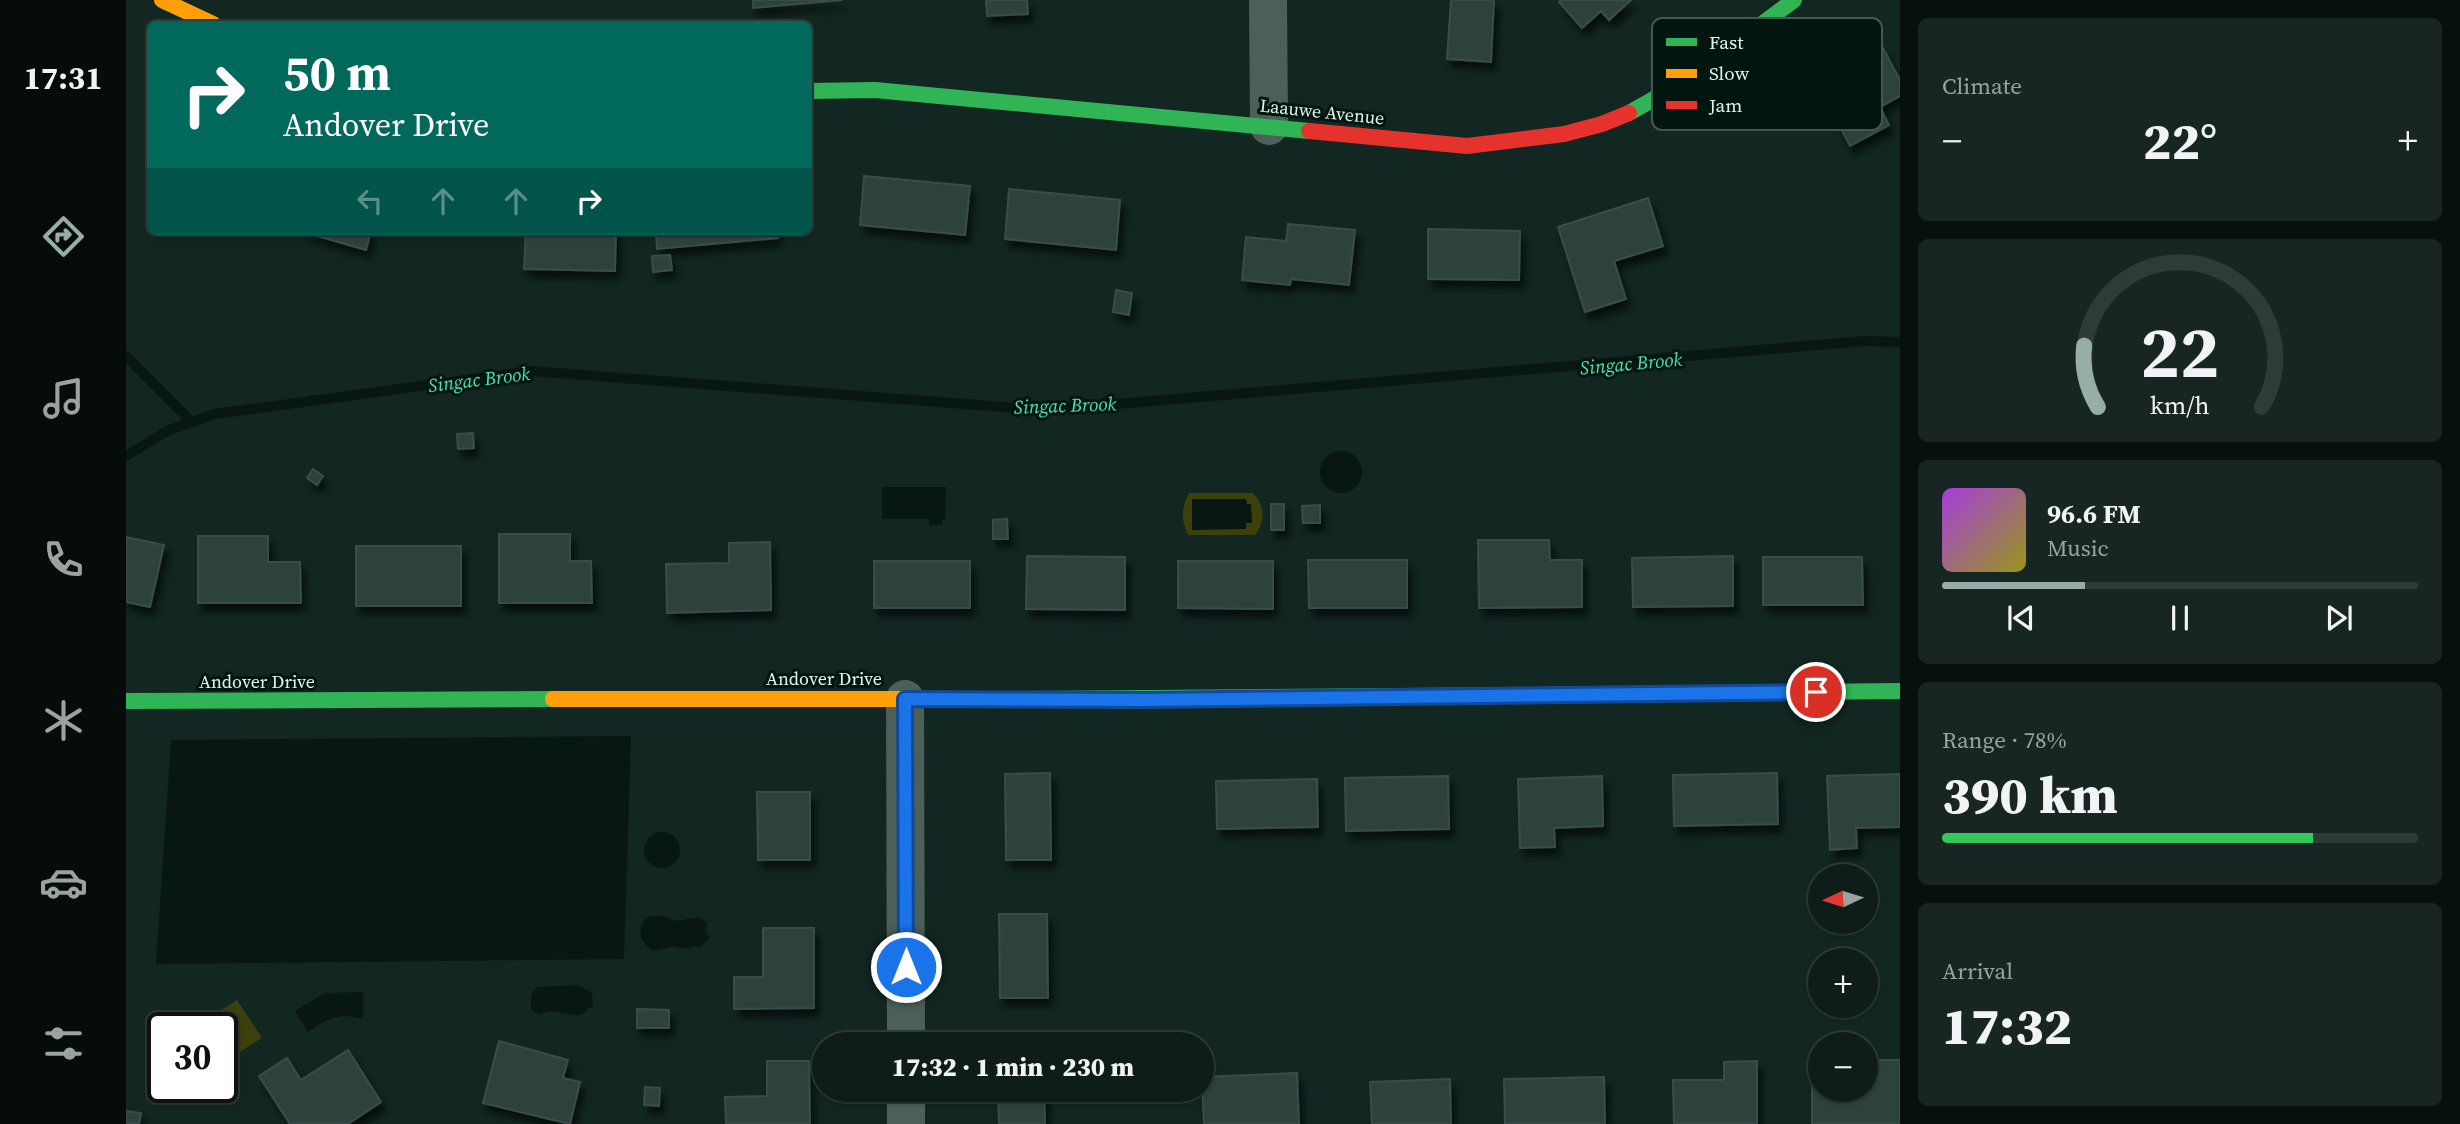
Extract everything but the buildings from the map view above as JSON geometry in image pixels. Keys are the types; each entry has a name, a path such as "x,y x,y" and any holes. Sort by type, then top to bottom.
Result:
{"street":[{"path":"162,0 207,21"},
{"path":"1268,0 1269,126"},
{"name":"Laauwe Avenue","path":"1768,18 1787,3"},
{"name":"Laauwe Avenue","path":"812,91 875,90 1467,146 1520,142 1567,133 1619,118 1652,100"},
{"name":"Andover Drive","path":"126,701 1145,700 1900,691"},
{"path":"905,699 906,1032"},
{"path":"906,1102 906,1124"}],"green space":[{"path":"1189,493 1253,493 1263,514 1259,529 1255,535 1188,535 1183,514"},
{"path":"237,1000 262,1038 238,1053 238,1012 218,1012"}],"shaded area":[{"path":"1341,451 1356,457 1362,472 1356,487 1341,493 1326,487 1320,472 1326,457"},
{"path":"882,487 946,487 945,520 942,520 942,525 929,525 929,519 882,519"},
{"path":"1192,499 1246,499 1247,504 1251,504 1252,523 1246,523 1246,529 1192,530"},
{"path":"631,736 624,959 156,964 171,740"},
{"path":"662,832 675,837 680,850 675,863 662,868 649,863 644,850 649,837"},
{"path":"650,916 663,916 676,921 699,917 707,923 706,933 710,937 700,948 694,946 651,950 642,940 640,932 643,922"},
{"path":"578,985 592,993 593,1007 583,1014 550,1011 540,1015 531,1010 531,995 537,987"},
{"path":"363,992 361,1019 346,1016 333,1018 308,1032 295,1011 325,993"}],"waterway":[{"name":"Singac Brook","path":"126,456 169,430 215,414 530,371 1044,410 1866,341 1900,342"},
{"name":"Singac Brook","path":"126,356 192,422"}],"traffic: fast":[{"path":"1770,18 1794,0"},
{"path":"812,91 875,90 1309,131"},
{"path":"1629,113 1652,100"},
{"path":"1804,692 1900,691"},
{"path":"1025,699 1529,695"},
{"path":"126,701 553,699"}],"traffic: slow":[{"path":"162,0 207,21"},
{"path":"1529,695 1804,692"},
{"path":"553,699 1025,699"}],"traffic: jam":[{"path":"1309,131 1467,146 1564,134 1602,124 1629,113"}],"route":[{"path":"906,967 905,699 1145,700 1816,692"}]}
